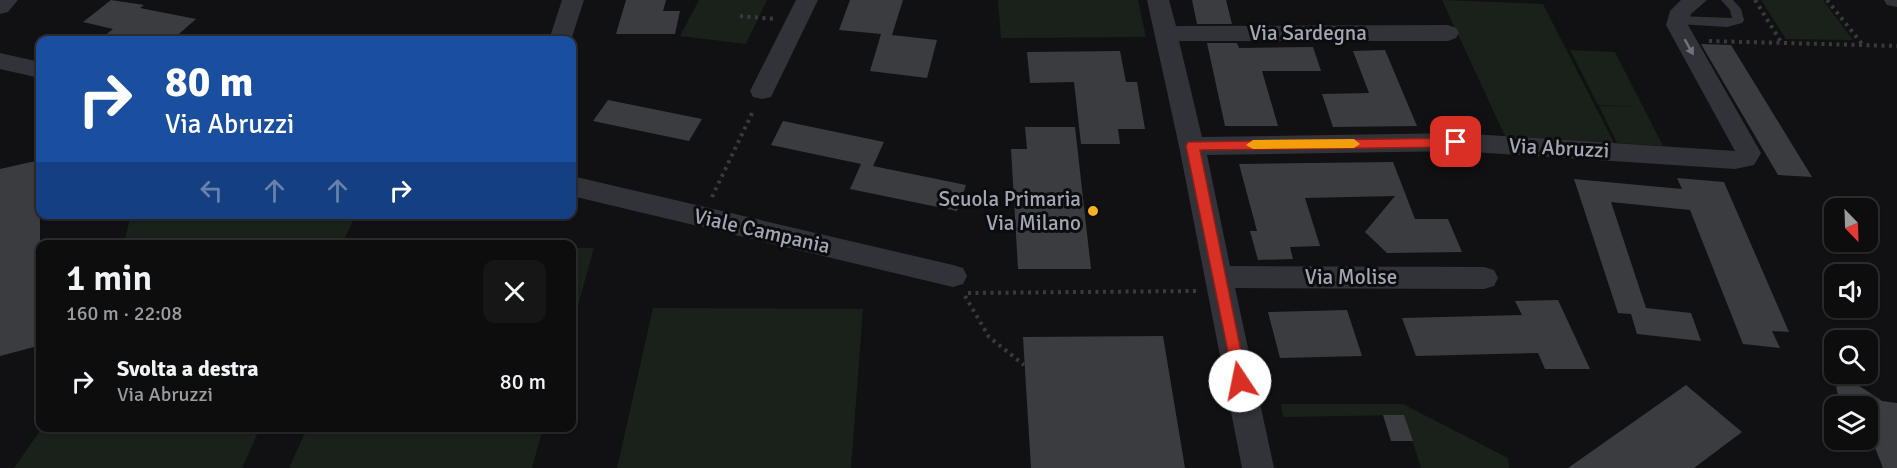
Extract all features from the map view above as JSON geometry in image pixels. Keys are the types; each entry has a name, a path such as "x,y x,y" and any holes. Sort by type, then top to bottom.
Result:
{"street":[{"path":"0,7 6,0"},
{"path":"561,36 573,0"},
{"path":"762,91 807,0"},
{"path":"1158,0 1168,34 1192,146 1258,468"},
{"path":"1682,30 1681,11 1696,0"},
{"name":"Via Abruzzi","path":"1192,146 1456,142 1736,160 1745,158 1748,153 1746,147 1682,30"},
{"name":"Via Sardegna","path":"1168,34 1448,33"},
{"path":"0,62 36,69"},
{"name":"Viale Campania","path":"576,187 953,276"},
{"name":"Via Molise","path":"1220,284 1484,278"}],"lane":[{"path":"1682,30 1738,20 1735,9 1727,0"}],"path":[{"path":"1755,0 1782,43"},
{"path":"1827,0 1863,45"},
{"path":"740,16 796,22"},
{"path":"1682,30 1782,43 1897,46"},
{"path":"702,216 762,91"},
{"path":"1024,365 989,337 964,293 1220,284"}],"shaded area":[{"path":"699,0 767,0 746,44 680,36"},
{"path":"998,0 1138,0 1146,37 1001,38"},
{"path":"1442,0 1543,4 1614,143 1505,136"},
{"path":"1761,0 1823,0 1853,40 1786,39"},
{"path":"1570,50 1615,52 1663,146 1617,143 1599,106 1640,107 1598,105"},
{"path":"130,219 354,219 344,240 125,240"},
{"path":"576,248 594,248 576,313"},
{"path":"653,308 863,309 851,468 617,468"},
{"path":"1281,404 1403,404 1508,458 1509,468 1421,468 1404,415 1283,417"},
{"path":"39,432 258,432 242,468 14,468"},
{"path":"305,432 542,432 532,468 289,468"}],"building":[{"path":"111,0 144,5 140,8 196,19 177,36 104,36 113,29 83,22"},
{"path":"626,0 666,0 663,11 680,11 675,34 616,34"},
{"path":"850,0 903,0 892,35 937,40 927,78 870,71 881,34 839,30"},
{"path":"1192,0 1226,0 1232,24 1197,24"},
{"path":"1207,43 1237,43 1239,48 1313,47 1321,71 1262,71 1278,126 1225,126"},
{"path":"1701,44 1731,45 1812,177 1778,175"},
{"path":"1385,50 1417,126 1333,127 1322,94 1369,93 1353,51"},
{"path":"1120,51 1126,82 1137,82 1145,129 1118,129 1120,144 1081,144 1074,82 1030,83 1027,52"},
{"path":"608,100 702,119 689,141 593,121"},
{"path":"783,121 884,142 873,166 966,185 957,211 850,189 861,164 771,145"},
{"path":"1025,127 1075,127 1091,269 1018,269 1011,149 1027,149"},
{"path":"36,161 36,219 40,219 40,240 36,240 34,347 0,356 0,169"},
{"path":"1393,162 1415,219 1448,219 1462,252 1387,253 1365,232 1395,196 1305,198 1320,246 1290,247 1293,259 1258,260 1250,231 1257,231 1239,164"},
{"path":"1677,178 1724,182 1789,332 1772,331 1780,348 1743,344 1690,210 1611,202 1646,308 1691,313 1701,341 1637,334 1631,314 1618,313 1574,179 1682,189"},
{"path":"1558,300 1590,369 1545,369 1538,353 1416,356 1402,318 1522,315 1515,301"},
{"path":"1347,310 1362,356 1280,358 1268,312"},
{"path":"1163,336 1185,468 1031,468 1023,337"},
{"path":"1841,384 1858,385 1874,396 1838,396 1836,387"},
{"path":"1686,385 1742,432 1694,468 1568,468"},
{"path":"1878,398 1897,403 1897,468 1883,468 1876,450 1878,450"},
{"path":"1383,415 1404,415 1413,441 1391,441"}],"slow traffic":[{"path":"1253,145 1354,144"}],"place":[{"name":"Scuola Primaria Via Milano","path":"1093,211"}],"route":[{"path":"1240,381 1192,146 1456,142"}]}
